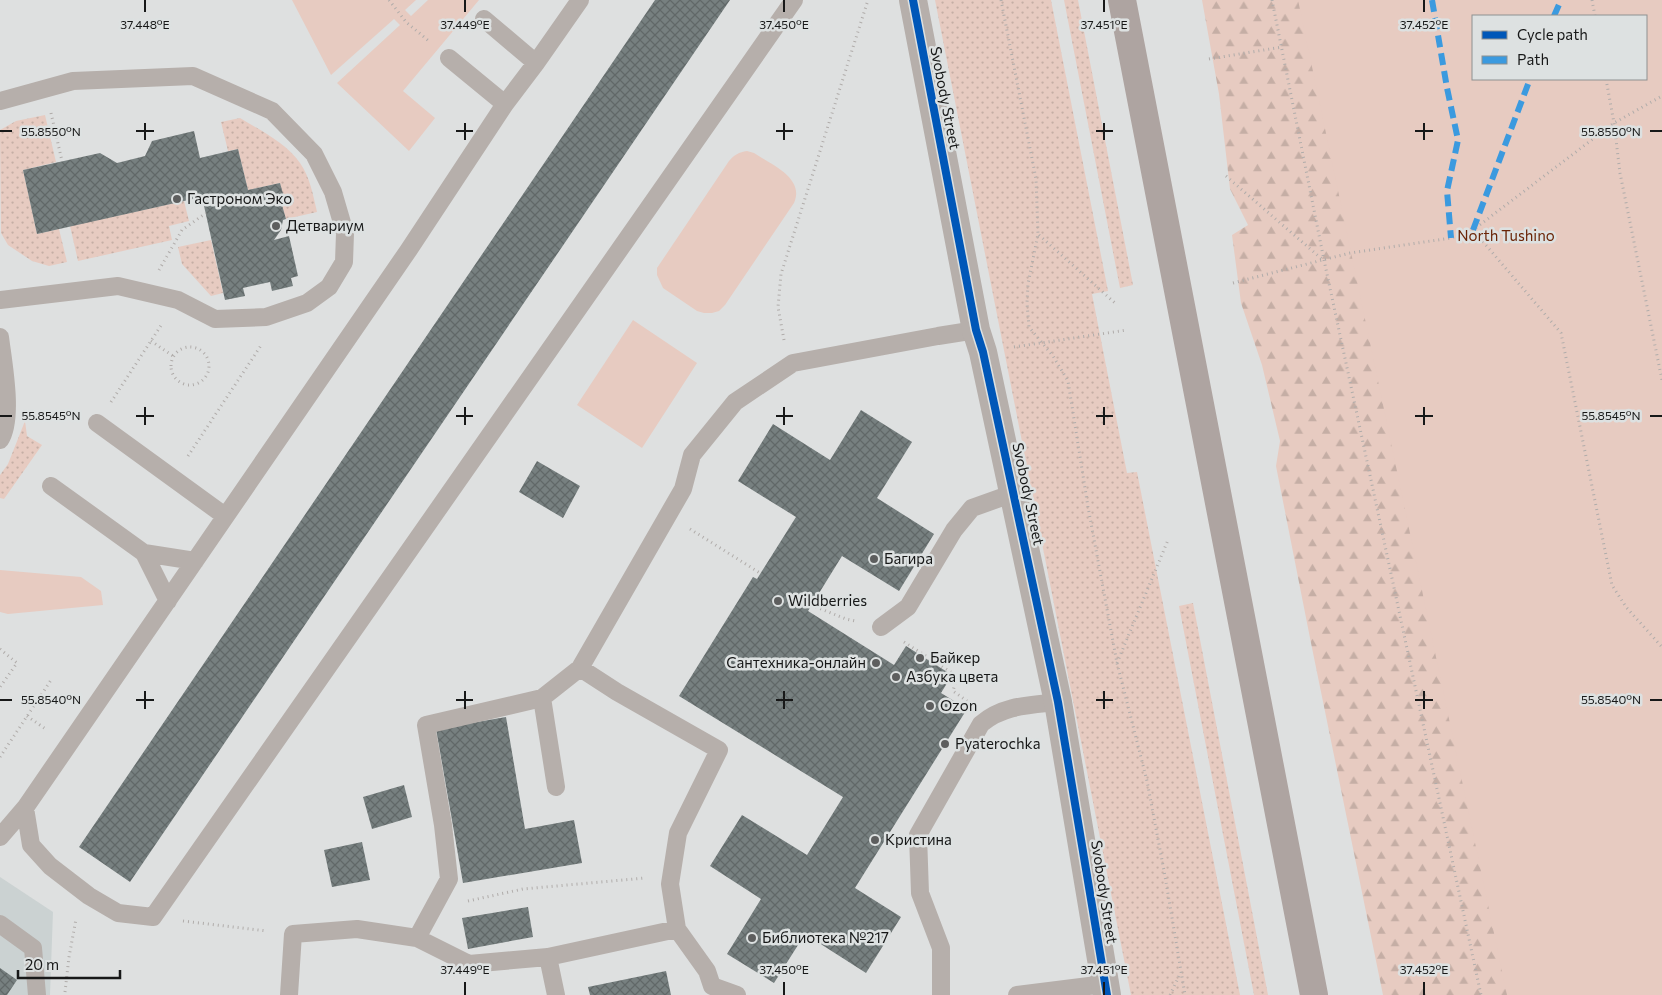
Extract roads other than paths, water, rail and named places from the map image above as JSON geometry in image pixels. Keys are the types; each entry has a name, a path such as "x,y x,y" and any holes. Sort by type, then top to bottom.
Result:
{"main road":[{"path":"1122,0 1314,995"}],"street":[{"name":"Svobody Street","path":"912,0 976,330 984,352 1058,702 1106,990"}],"lane":[{"path":"0,837 25,808 397,267 505,104 580,0"},
{"path":"25,808 31,845 50,866 89,896 118,913 153,917 794,0"},
{"path":"484,20 536,63"},
{"path":"449,58 505,104"},
{"path":"0,101 73,81 193,76 272,111 314,154 333,192 345,233 344,262 329,287 307,303 266,317 215,318 178,300 118,286 0,300"},
{"path":"417,938 431,909 449,879 443,825 426,725 542,698 580,668 683,489 692,455 735,402 794,364 976,330"},
{"path":"0,338 7,405 4,434 0,440"},
{"path":"97,423 225,516"},
{"path":"51,486 144,553 195,561"},
{"path":"881,627 908,607 954,530 972,508 1014,492"},
{"path":"144,553 168,601"},
{"path":"580,668 617,692 719,750 678,833 670,884 677,929 707,971 713,990 736,995"},
{"path":"542,698 556,787"},
{"path":"941,995 941,948 920,894 918,836 980,724 990,716 1012,708 1058,702"},
{"path":"0,924 34,948 37,995"},
{"path":"289,995 292,934 357,929 417,938 469,964 548,957 677,929"},
{"path":"548,957 556,995"},
{"path":"1017,995 1106,990"}],"place":[{"name":"Гастроном Эко","path":"177,199"},
{"name":"Детвариум","path":"276,226"},
{"name":"Багира","path":"874,559"},
{"name":"Wildberries","path":"778,601"},
{"name":"Байкер","path":"920,658"},
{"name":"Сантехника-онлайн","path":"876,663"},
{"name":"Азбука цвета","path":"896,677"},
{"name":"Ozon","path":"930,706"},
{"name":"Pyaterochka","path":"945,744"},
{"name":"Кристина","path":"875,840"},
{"name":"Библиотека №217","path":"752,938"}],"park label":[{"name":"North Tushino","path":"1506,236"}]}
